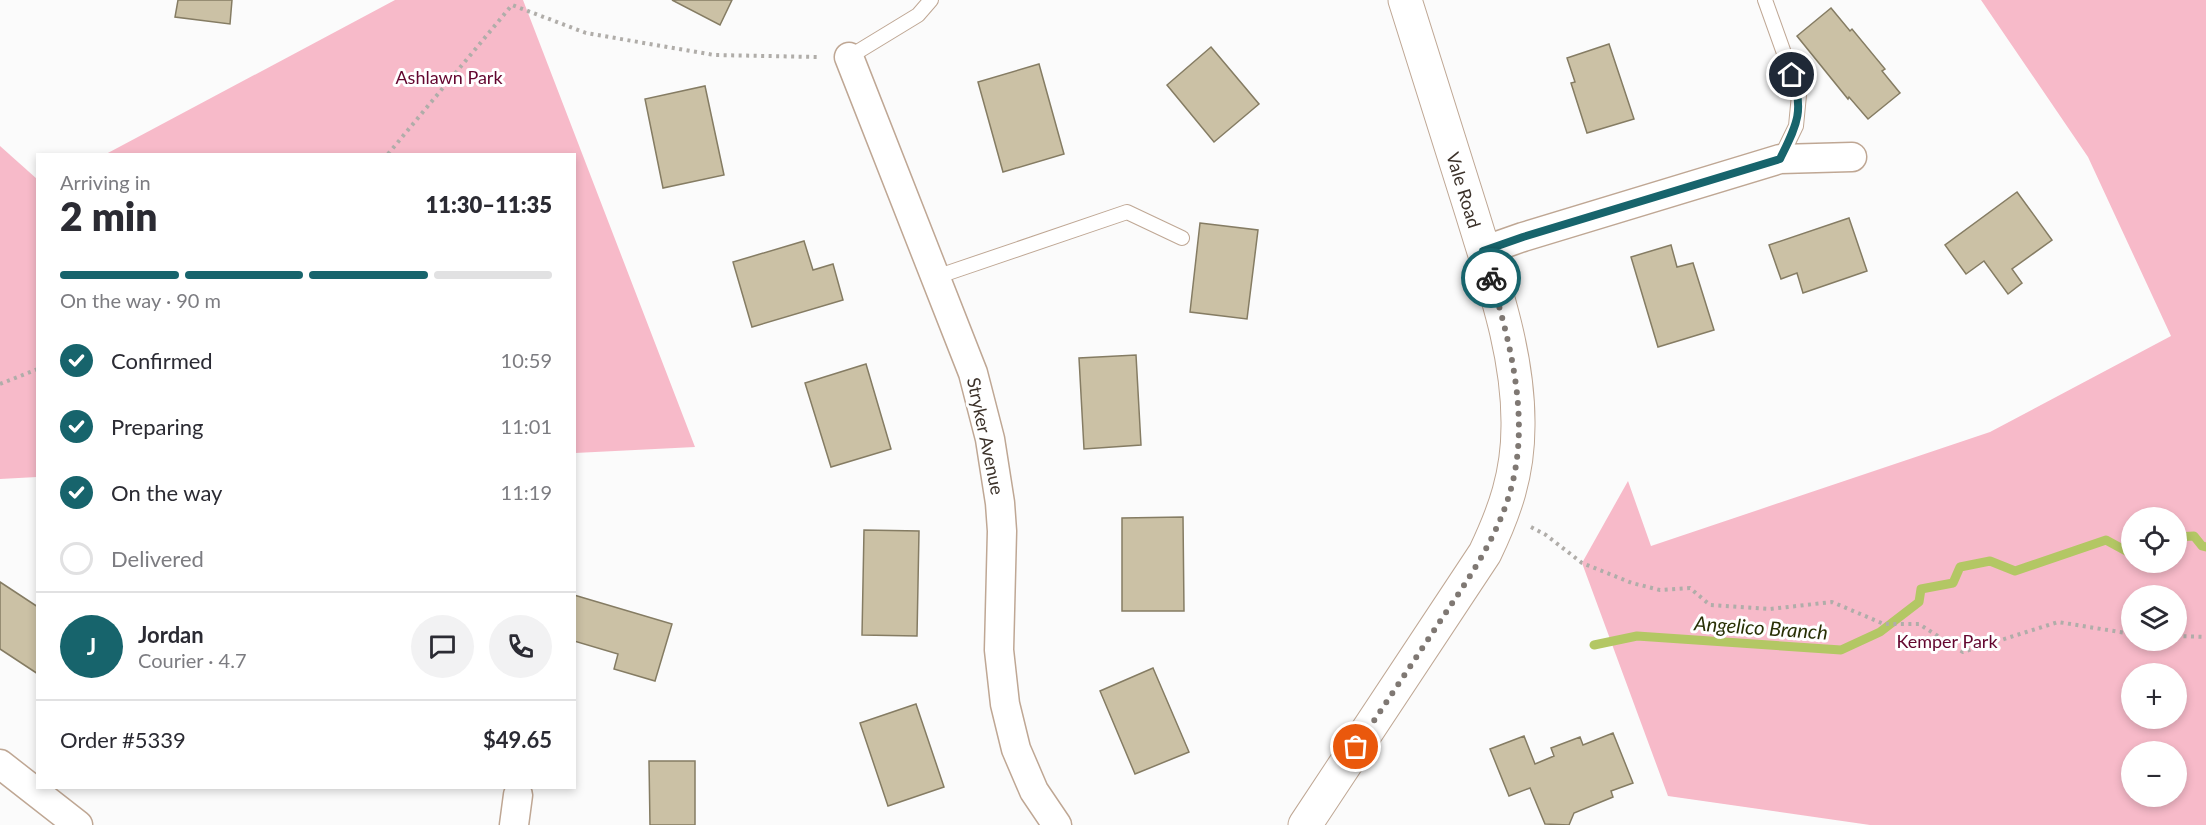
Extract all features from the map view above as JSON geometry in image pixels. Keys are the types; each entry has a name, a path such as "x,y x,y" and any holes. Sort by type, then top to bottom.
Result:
{"main road":[{"name":"Vale Road","path":"1305,825 1485,553 1504,513 1515,471 1518,426 1514,369 1483,251 1405,0"}],"street":[{"name":"Stryker Avenue","path":"849,57 973,373 990,439 1000,503 1002,531 999,650 1005,704 1016,748 1034,791 1057,825"},
{"path":"1483,251 1780,159 1852,158"},
{"path":"0,764 78,825"},
{"path":"513,825 518,795"}],"lane":[{"path":"849,57 918,15 931,0"},
{"path":"1765,0 1799,96 1796,126 1780,159"},
{"path":"936,277 1127,212 1182,238"}],"path":[{"path":"389,153 512,5 586,33 714,55 849,57"},
{"path":"0,384 36,370"},
{"path":"1504,513 1546,535 1582,563 1632,583 1660,590 1690,588 1710,605 1770,609 1832,602 1884,624 1919,624 1963,652 2058,622 2121,632"},
{"path":"2187,636 2206,637"}],"green space":[{"name":"Ashlawn Park","path":"395,0 523,0 695,447 576,453 576,153 108,153"},
{"name":"Kemper Park","path":"1981,0 2206,0 2206,825 1870,825 1668,796 1582,563 1628,481 1651,546 1990,432 2171,336 2088,157"},
{"path":"0,146 36,178 36,477 0,479"}],"building":[{"path":"178,0 232,0 230,24 175,17"},
{"path":"672,0 732,0 720,25"},
{"path":"1831,8 1850,31 1852,29 1885,69 1882,71 1900,93 1868,119 1849,97 1848,99 1797,36"},
{"path":"1609,44 1634,119 1587,133 1571,83 1575,82 1567,58"},
{"path":"1211,47 1259,104 1214,142 1167,85"},
{"path":"1039,64 1064,154 1003,172 978,82"},
{"path":"705,86 724,175 663,188 645,99"},
{"path":"2017,192 2052,240 2012,269 2022,283 2008,294 1984,261 1966,274 1945,245"},
{"path":"1849,218 1867,271 1803,293 1797,273 1781,279 1769,245"},
{"path":"1200,223 1258,230 1247,319 1190,312"},
{"path":"804,241 813,270 833,264 843,300 752,327 733,262"},
{"path":"1671,245 1677,267 1693,263 1714,330 1658,347 1631,257"},
{"path":"1136,355 1141,445 1084,449 1079,358"},
{"path":"866,364 891,449 831,467 805,383"},
{"path":"1183,517 1184,611 1122,611 1122,518"},
{"path":"864,530 919,531 917,636 862,635"},
{"path":"0,582 36,606 36,673 0,649"},
{"path":"576,596 672,624 655,681 614,669 618,654 576,642"},
{"path":"1153,668 1189,752 1135,774 1100,691"},
{"path":"916,704 944,787 888,806 860,723"},
{"path":"1613,733 1633,783 1611,791 1613,797 1574,813 1569,825 1545,824 1530,788 1509,796 1490,749 1524,736 1535,764 1554,756 1551,748 1580,737 1583,745"},
{"path":"649,761 695,761 695,825 650,825"}],"waterway":[{"name":"Angelico Branch","path":"2187,536 2194,536 2202,546 2206,547"},
{"name":"Angelico Branch","path":"1594,645 1637,636 1841,650 1880,632 1919,602 1921,589 1953,583 1960,567 1990,561 2015,571 2106,540 2121,548"}],"way so far":[{"path":"1356,747 1485,553 1504,513 1515,471 1518,426 1514,369 1491,278"}],"route":[{"path":"1491,278 1483,251 1780,159 1796,126 1799,96 1792,75"}]}
